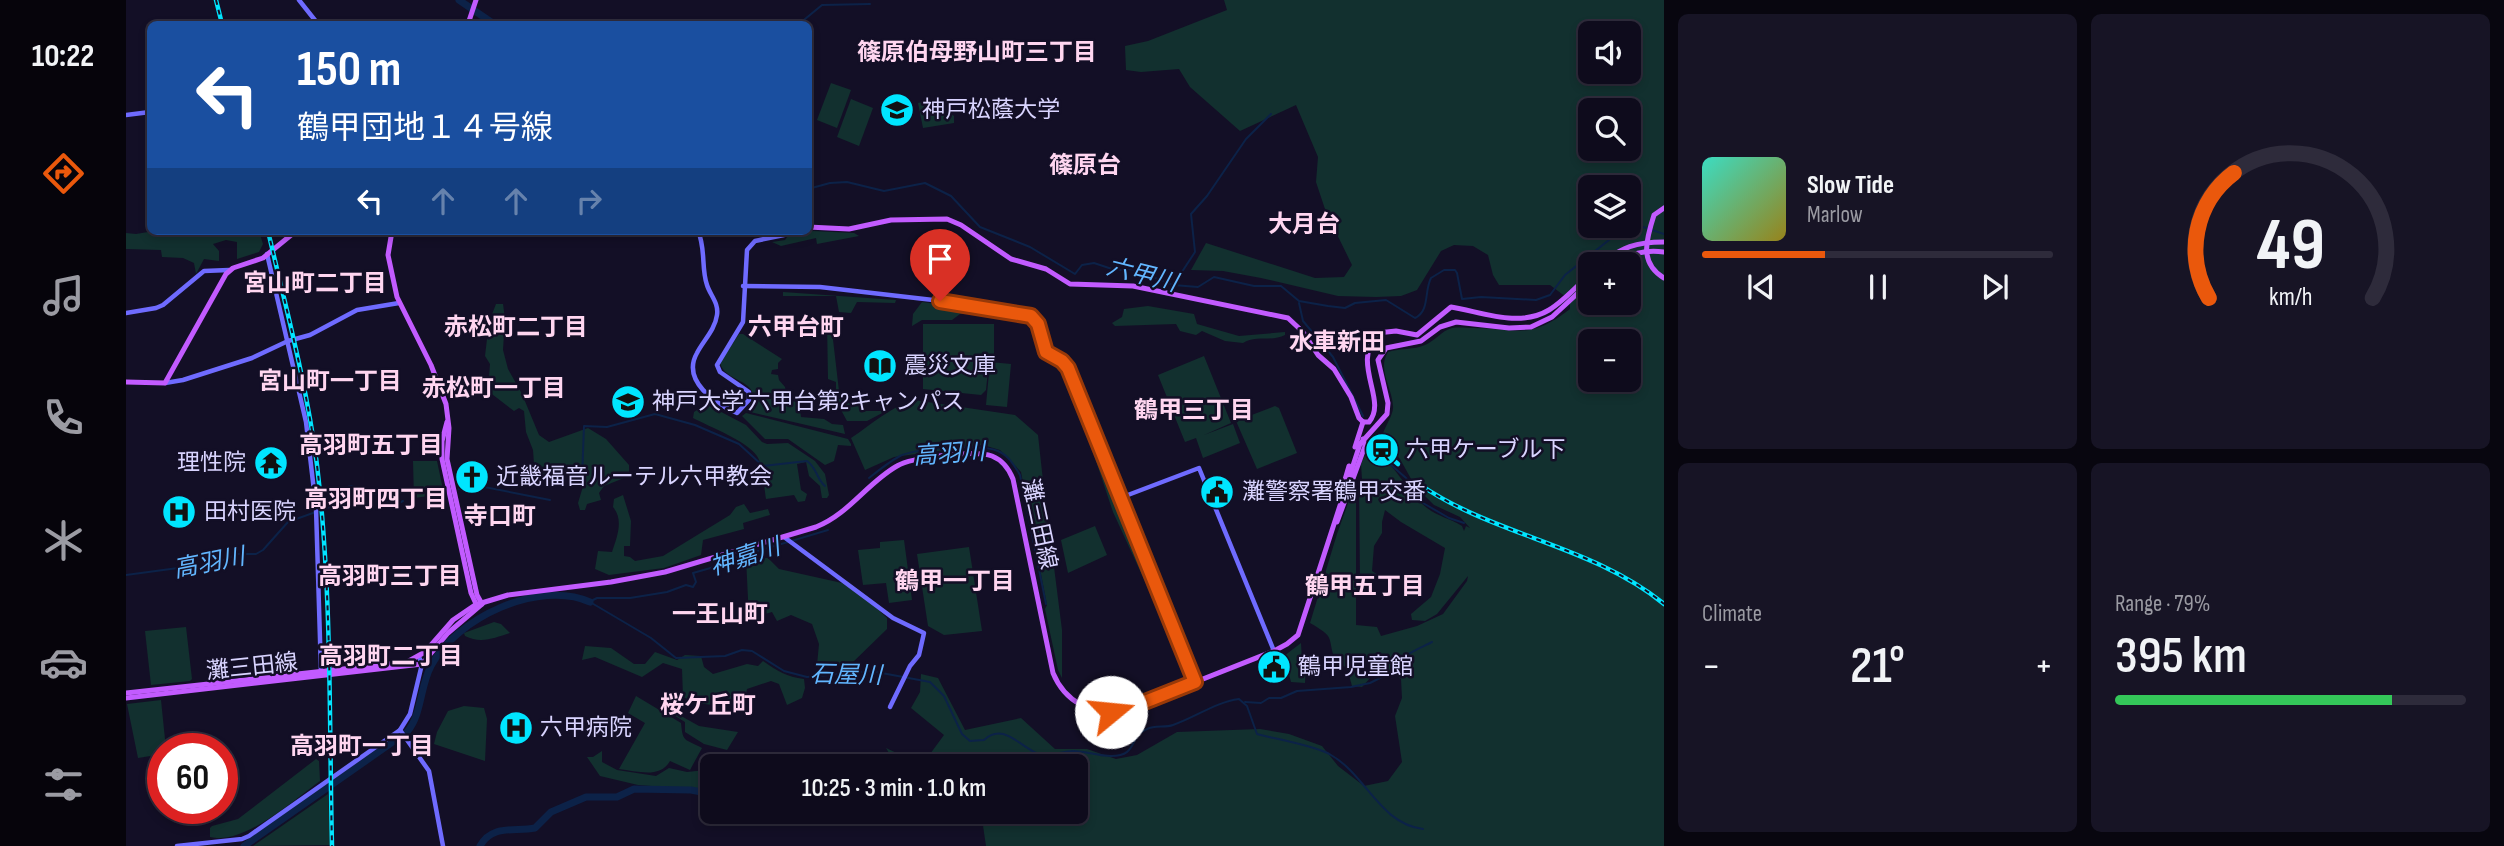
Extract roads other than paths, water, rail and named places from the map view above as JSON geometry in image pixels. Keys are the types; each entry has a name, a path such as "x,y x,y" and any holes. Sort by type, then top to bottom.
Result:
{"main road":[{"path":"469,21 475,3"},
{"path":"1661,277 1651,269 1647,256 1654,215 1664,208"},
{"path":"812,228 844,229 891,220 947,219 961,225 1011,259 1046,269 1070,284 1130,286 1281,315 1297,324 1316,353 1334,369 1363,422 1369,422 1372,418 1374,394 1366,360 1370,343 1377,333 1396,331 1417,335 1451,307 1466,312 1517,319 1530,317 1551,310 1578,285"},
{"path":"126,382 165,383 229,270 263,258 291,235"},
{"path":"391,235 388,259 399,303 446,404 447,421 442,455 479,606"},
{"path":"1619,252 1638,243 1664,242"},
{"path":"1641,252 1664,252"},
{"path":"1333,527 1360,444 1386,416 1388,409 1378,363 1386,348 1421,341 1440,327 1455,322 1510,328 1531,327 1552,317 1578,293"},
{"path":"1333,527 1333,518 1363,422"},
{"name":"灘三田線","path":"321,674 407,662 419,657 453,620 508,595 665,572 786,538 839,516 883,476 906,461 978,453 993,457 1007,468 1013,479 1053,673 1063,692 1080,706 1111,712 1128,708 1275,651 1298,635 1333,527"},
{"name":"灘三田線","path":"126,696 422,664 461,620 479,606"}],"street":[{"path":"299,0 316,21"},
{"path":"126,115 147,112"},
{"path":"699,235 706,282 718,311 714,325 695,357 694,375 706,394 737,413 749,400 749,393 720,372 717,365 743,320 746,252 750,245 760,240 784,235"},
{"path":"267,254 306,422 316,511 321,674"},
{"path":"126,313 156,308 204,271 229,270"},
{"path":"743,286 820,287 968,304 1031,316 1037,321 1046,352 1062,361 1068,368 1195,682"},
{"path":"165,383 252,358 313,333 357,310 399,303"},
{"path":"1120,498 1198,467 1275,651"},
{"path":"786,538 893,618 924,633 919,654 890,707"},
{"path":"177,846 249,836 400,730 410,714 422,664 419,657"},
{"path":"400,730 429,771 443,846"}],"waterway":[{"name":"六甲川","path":"459,0 490,21"},
{"path":"803,21 822,5 870,4"},
{"path":"1174,284 1195,252 1191,214 1207,196 1246,139 1271,114"},
{"name":"六甲川","path":"812,188 847,182 884,191 925,183 951,196 980,227 1030,247 1075,274 1082,265 1094,263 1115,270 1132,269 1173,285 1198,287 1214,277 1254,286 1281,286 1299,301 1328,306 1345,308 1355,303 1386,300 1415,318 1423,311 1431,278 1444,270 1455,270 1457,273 1462,299 1481,297 1536,300 1550,295 1565,275 1624,228 1640,226 1664,234"},
{"path":"1299,303 1303,321 1333,357 1363,416"},
{"name":"高羽川","path":"582,479 584,426 607,427 655,414 695,425 739,444 763,466 807,461 825,486"},
{"path":"1367,444 1406,478 1423,503 1464,523"},
{"name":"高羽川","path":"869,478 888,463 908,453 949,448 979,448 1005,455 1020,475 1046,604"},
{"name":"高羽川","path":"459,489 474,485 550,500"},
{"name":"高羽川","path":"126,575 207,567 238,554 256,554 263,550 288,522 335,505 349,486 365,488 388,501"},
{"name":"高羽川","path":"399,503 403,501"},
{"name":"神嘉川","path":"591,601 597,598 630,598 667,592 686,585 693,587 696,582 693,573 828,530"},
{"name":"石屋川","path":"244,846 407,732 416,717 431,666 459,633 501,607 524,599 570,596 590,602"},
{"name":"石屋川","path":"590,602 651,638 676,658 725,656 742,650 752,651 784,671 807,677 871,671 930,682 944,696 962,734 970,741 984,740 1000,733 1030,750 1046,755 1073,751 1106,756 1120,755 1126,753 1137,736 1147,729 1173,725 1222,703 1239,699 1247,706 1257,734 1331,755 1354,774 1395,818 1423,829"},
{"path":"1245,702 1261,703 1269,698 1281,698 1297,691 1370,683 1390,673 1402,658 1432,642"},
{"path":"480,846 491,834 497,832 535,828 551,812 586,797 617,797 634,789 700,792"}],"railway":[{"path":"216,0 221,21"},
{"path":"269,235 302,377 313,435 322,512 328,607 332,846"},
{"path":"1383,451 1398,464"},
{"path":"1419,484 1448,502 1479,516 1606,568 1636,584 1664,604"}],"place":[{"name":"神戸松蔭大学","path":"897,110"},
{"name":"震災文庫","path":"880,366"},
{"name":"神戸大学 六甲台第2キャンパス","path":"628,402"},
{"name":"六甲ケーブル下","path":"1382,450"},
{"name":"理性院","path":"271,463"},
{"name":"近畿福音ルーテル六甲教会","path":"472,477"},
{"name":"灘警察署鶴甲交番","path":"1217,492"},
{"name":"田村医院","path":"179,512"},
{"name":"鶴甲児童館","path":"1274,667"},
{"name":"六甲病院","path":"516,728"}],"district":[{"name":"篠原伯母野山町三丁目","path":"977,52"},
{"name":"篠原台","path":"1085,165"},
{"name":"大月台","path":"1304,224"},
{"name":"宮山町二丁目","path":"315,283"},
{"name":"赤松町二丁目","path":"516,327"},
{"name":"六甲台町","path":"796,327"},
{"name":"水車新田","path":"1337,342"},
{"name":"宮山町一丁目","path":"330,381"},
{"name":"赤松町一丁目","path":"494,388"},
{"name":"鶴甲三丁目","path":"1194,410"},
{"name":"高羽町五丁目","path":"371,445"},
{"name":"高羽町四丁目","path":"376,499"},
{"name":"寺口町","path":"500,516"},
{"name":"高羽町三丁目","path":"390,576"},
{"name":"鶴甲一丁目","path":"955,581"},
{"name":"鶴甲五丁目","path":"1365,586"},
{"name":"一王山町","path":"720,614"},
{"name":"高羽町二丁目","path":"391,656"},
{"name":"桜ケ丘町","path":"708,705"},
{"name":"高羽町一丁目","path":"362,746"}]}
